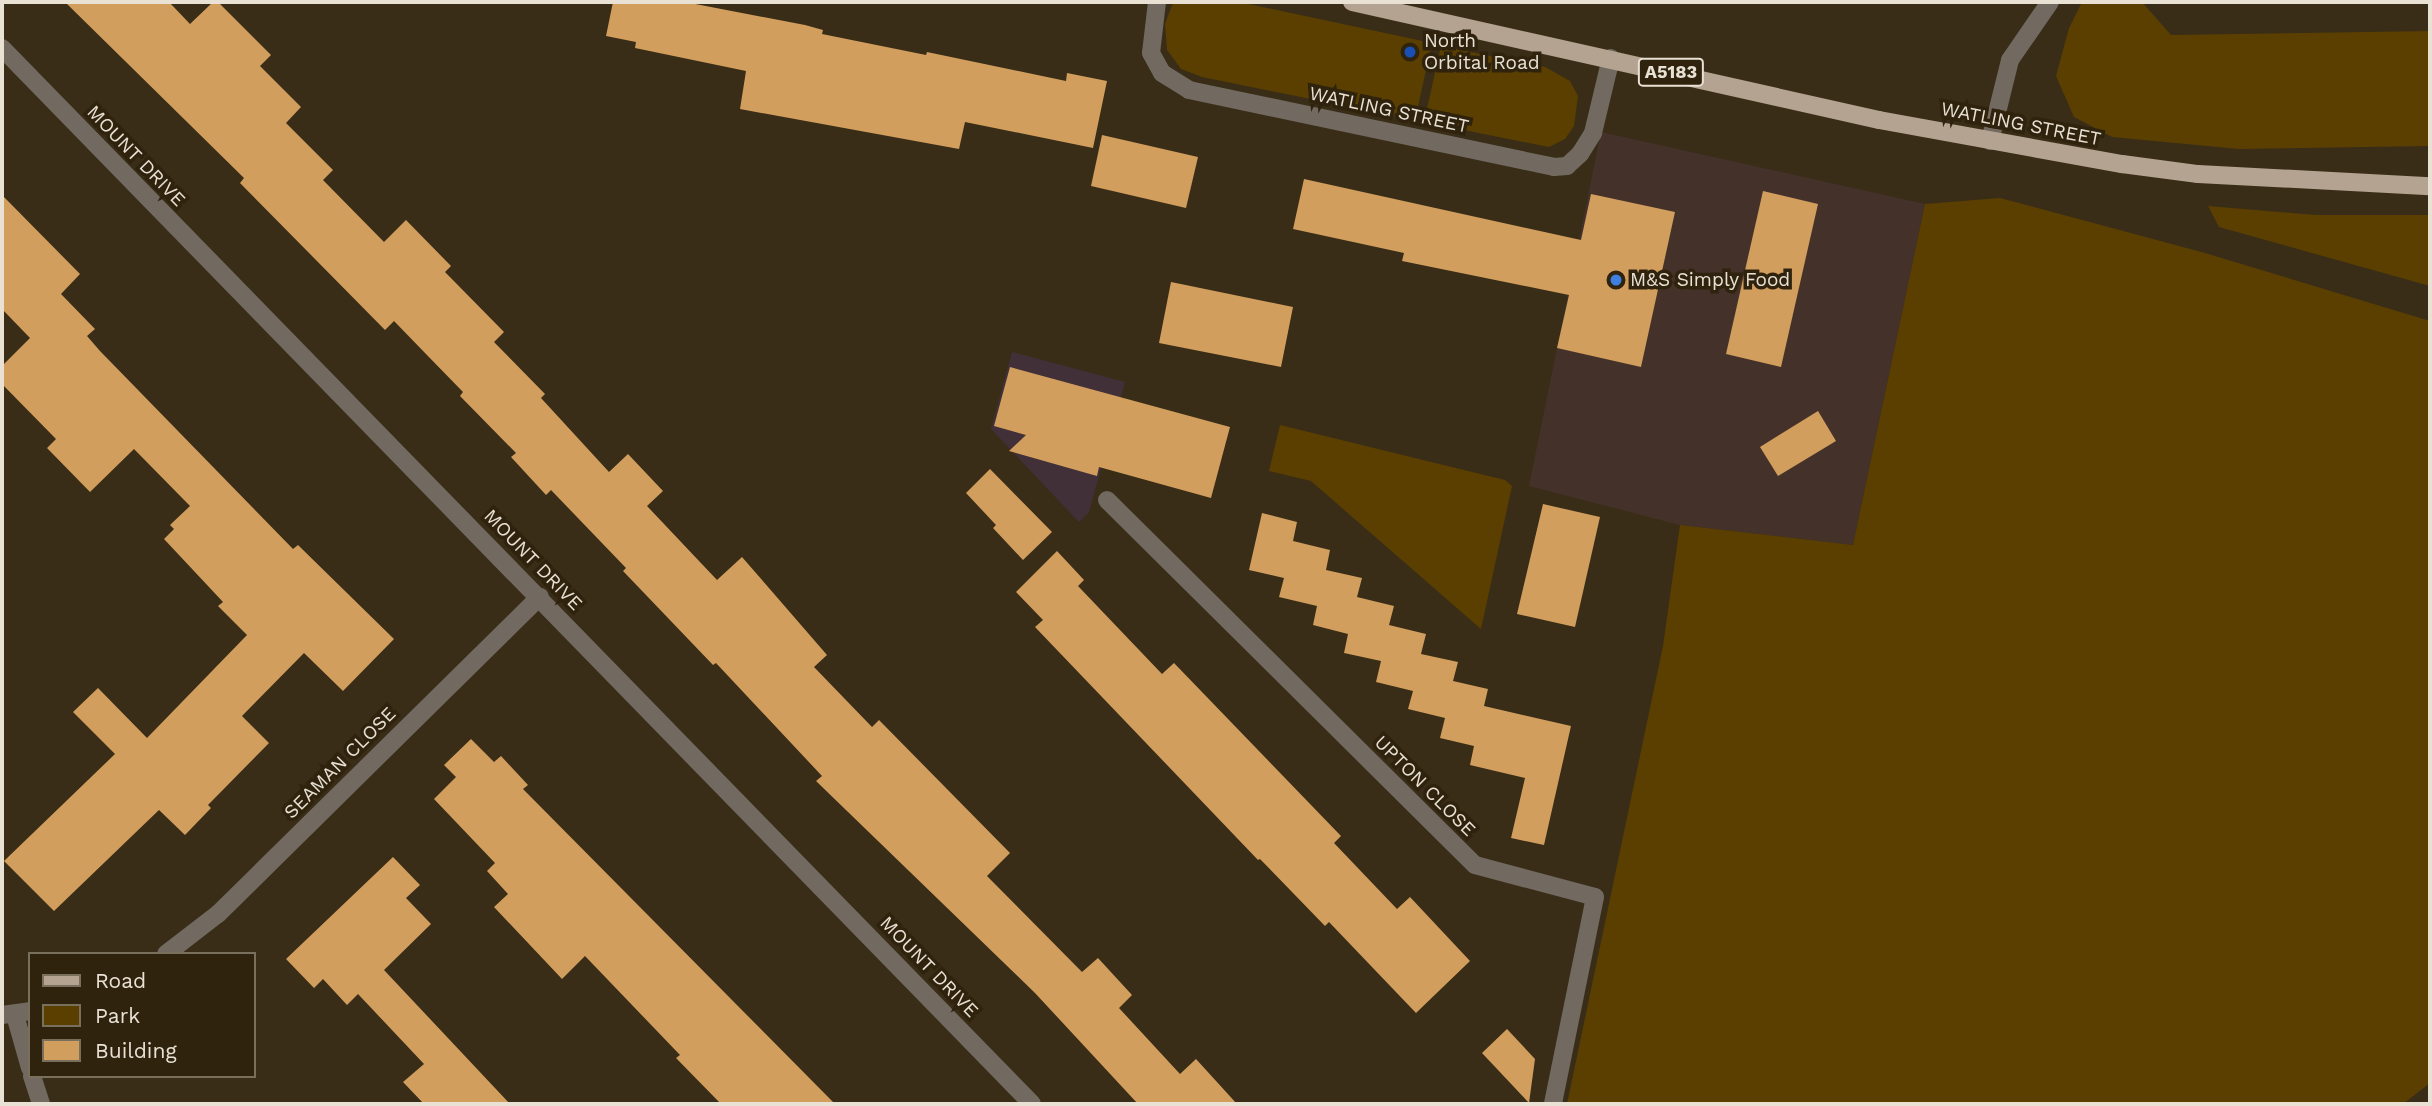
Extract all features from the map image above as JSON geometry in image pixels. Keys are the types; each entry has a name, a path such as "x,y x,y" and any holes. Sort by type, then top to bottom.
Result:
{"main road":[{"name":"WATLING STREET","path":"1352,2 1879,120 1990,141 2198,174 2430,186"}],"street":[{"name":"WATLING STREET","path":"1157,2 1151,53 1162,73 1189,90 1554,167 1567,166 1580,154 1593,133 1611,58"},
{"path":"1990,141 2010,60 2050,2"},
{"name":"MOUNT DRIVE","path":"2,48 1032,1104"},
{"name":"UPTON CLOSE","path":"1107,500 1475,865 1595,897 1553,1104"},
{"name":"SEAMAN CLOSE","path":"169,952 218,914 540,597"},
{"path":"16,1014 28,1060"},
{"path":"33,1078 41,1104"}],"shaded area":[{"path":"1601,132 1925,204 1853,545 1680,525 1529,486"},
{"path":"1012,352 1125,382 1089,512 1079,522 991,429"}],"green space":[{"path":"1177,2 1239,2 1432,43 1415,120 1202,77 1181,69 1167,50 1165,24 1172,5"},
{"path":"2082,2 2142,2 2171,35 2430,31 2430,146 2239,149 2112,137 2074,117 2056,76 2069,28"},
{"path":"1441,46 1545,67 1570,81 1578,96 1574,126 1565,139 1549,147 1424,122"},
{"path":"2000,198 2205,253 2430,321 2430,1083 2403,1104 1567,1104 1663,646 1680,525 1853,545 1925,204"},
{"path":"2208,206 2316,215 2430,215 2430,286 2219,227"},
{"path":"1280,425 1505,480 1512,486 1481,629 1311,481 1269,471"}],"building":[{"path":"65,2 169,2 190,24 213,2 218,2 271,55 260,66 301,107 286,123 333,170 323,180 384,242 406,220 451,266 445,272 504,332 494,342 545,394 541,398 609,472 628,454 663,491 647,506 717,580 742,557 827,655 814,667 872,727 879,720 1010,853 987,876 1082,972 1098,958 1132,995 1119,1008 1180,1074 1196,1059 1237,1104 1138,1104 1035,993 816,781 822,776 716,663 713,665 623,571 626,568 551,490 546,495 511,457 516,453 460,396 463,392 394,321 385,330 240,183 244,178"},
{"path":"613,2 685,2 805,25 823,30 822,34 926,55 927,52 1066,81 1067,73 1107,81 1093,148 965,122 959,149 740,109 746,71 635,48 636,42 606,36"},
{"path":"1102,135 1198,157 1186,208 1091,186"},
{"path":"1304,179 1581,240 1591,194 1675,212 1641,367 1557,348 1569,295 1402,261 1404,253 1293,229"},
{"path":"1763,191 1818,204 1781,367 1726,354"},
{"path":"2,195 80,274 61,294 95,329 87,336 100,351 293,549 298,545 394,639 343,691 304,653 242,716 269,743 208,805 211,808 185,835 159,810 54,911 4,861 115,754 73,712 98,688 147,738 247,635 218,606 223,602 164,539 174,529 170,525 190,506 134,449 90,492 47,448 56,439 2,384 2,366 30,338 2,309"},
{"path":"1171,282 1293,307 1281,367 1159,343"},
{"path":"1010,367 1230,427 1211,498 1099,467 1097,476 1009,451 1026,435 994,426"},
{"path":"1818,411 1836,441 1778,476 1760,447"},
{"path":"990,469 1052,532 1023,560 993,528 996,525 966,493"},
{"path":"1543,504 1600,517 1575,627 1517,614"},
{"path":"1262,513 1297,522 1293,541 1330,550 1326,570 1362,578 1357,597 1394,606 1389,625 1426,634 1421,654 1458,662 1453,681 1488,689 1484,706 1571,726 1544,845 1511,838 1525,778 1470,765 1474,746 1440,738 1445,718 1408,709 1413,691 1376,682 1381,661 1344,653 1348,634 1313,625 1317,606 1279,597 1284,578 1249,570"},
{"path":"1057,551 1084,580 1078,586 1162,674 1174,663 1341,836 1334,843 1397,909 1410,897 1470,961 1416,1013 1329,922 1325,926 1260,859 1258,860 1035,627 1043,620 1016,592"},
{"path":"471,739 494,762 501,756 528,785 523,789 835,1104 721,1104 676,1058 680,1055 585,956 562,979 494,907 508,894 487,871 495,863 434,799 456,777 444,765"},
{"path":"393,857 420,885 406,898 431,924 384,970 510,1104 424,1104 403,1082 424,1064 358,994 347,1005 323,979 314,988 286,959"},
{"path":"1507,1029 1535,1059 1529,1103 1482,1053"}],"place":[{"name":"North Orbital Road","path":"1410,52"},
{"name":"M&S Simply Food","path":"1616,280"}]}
